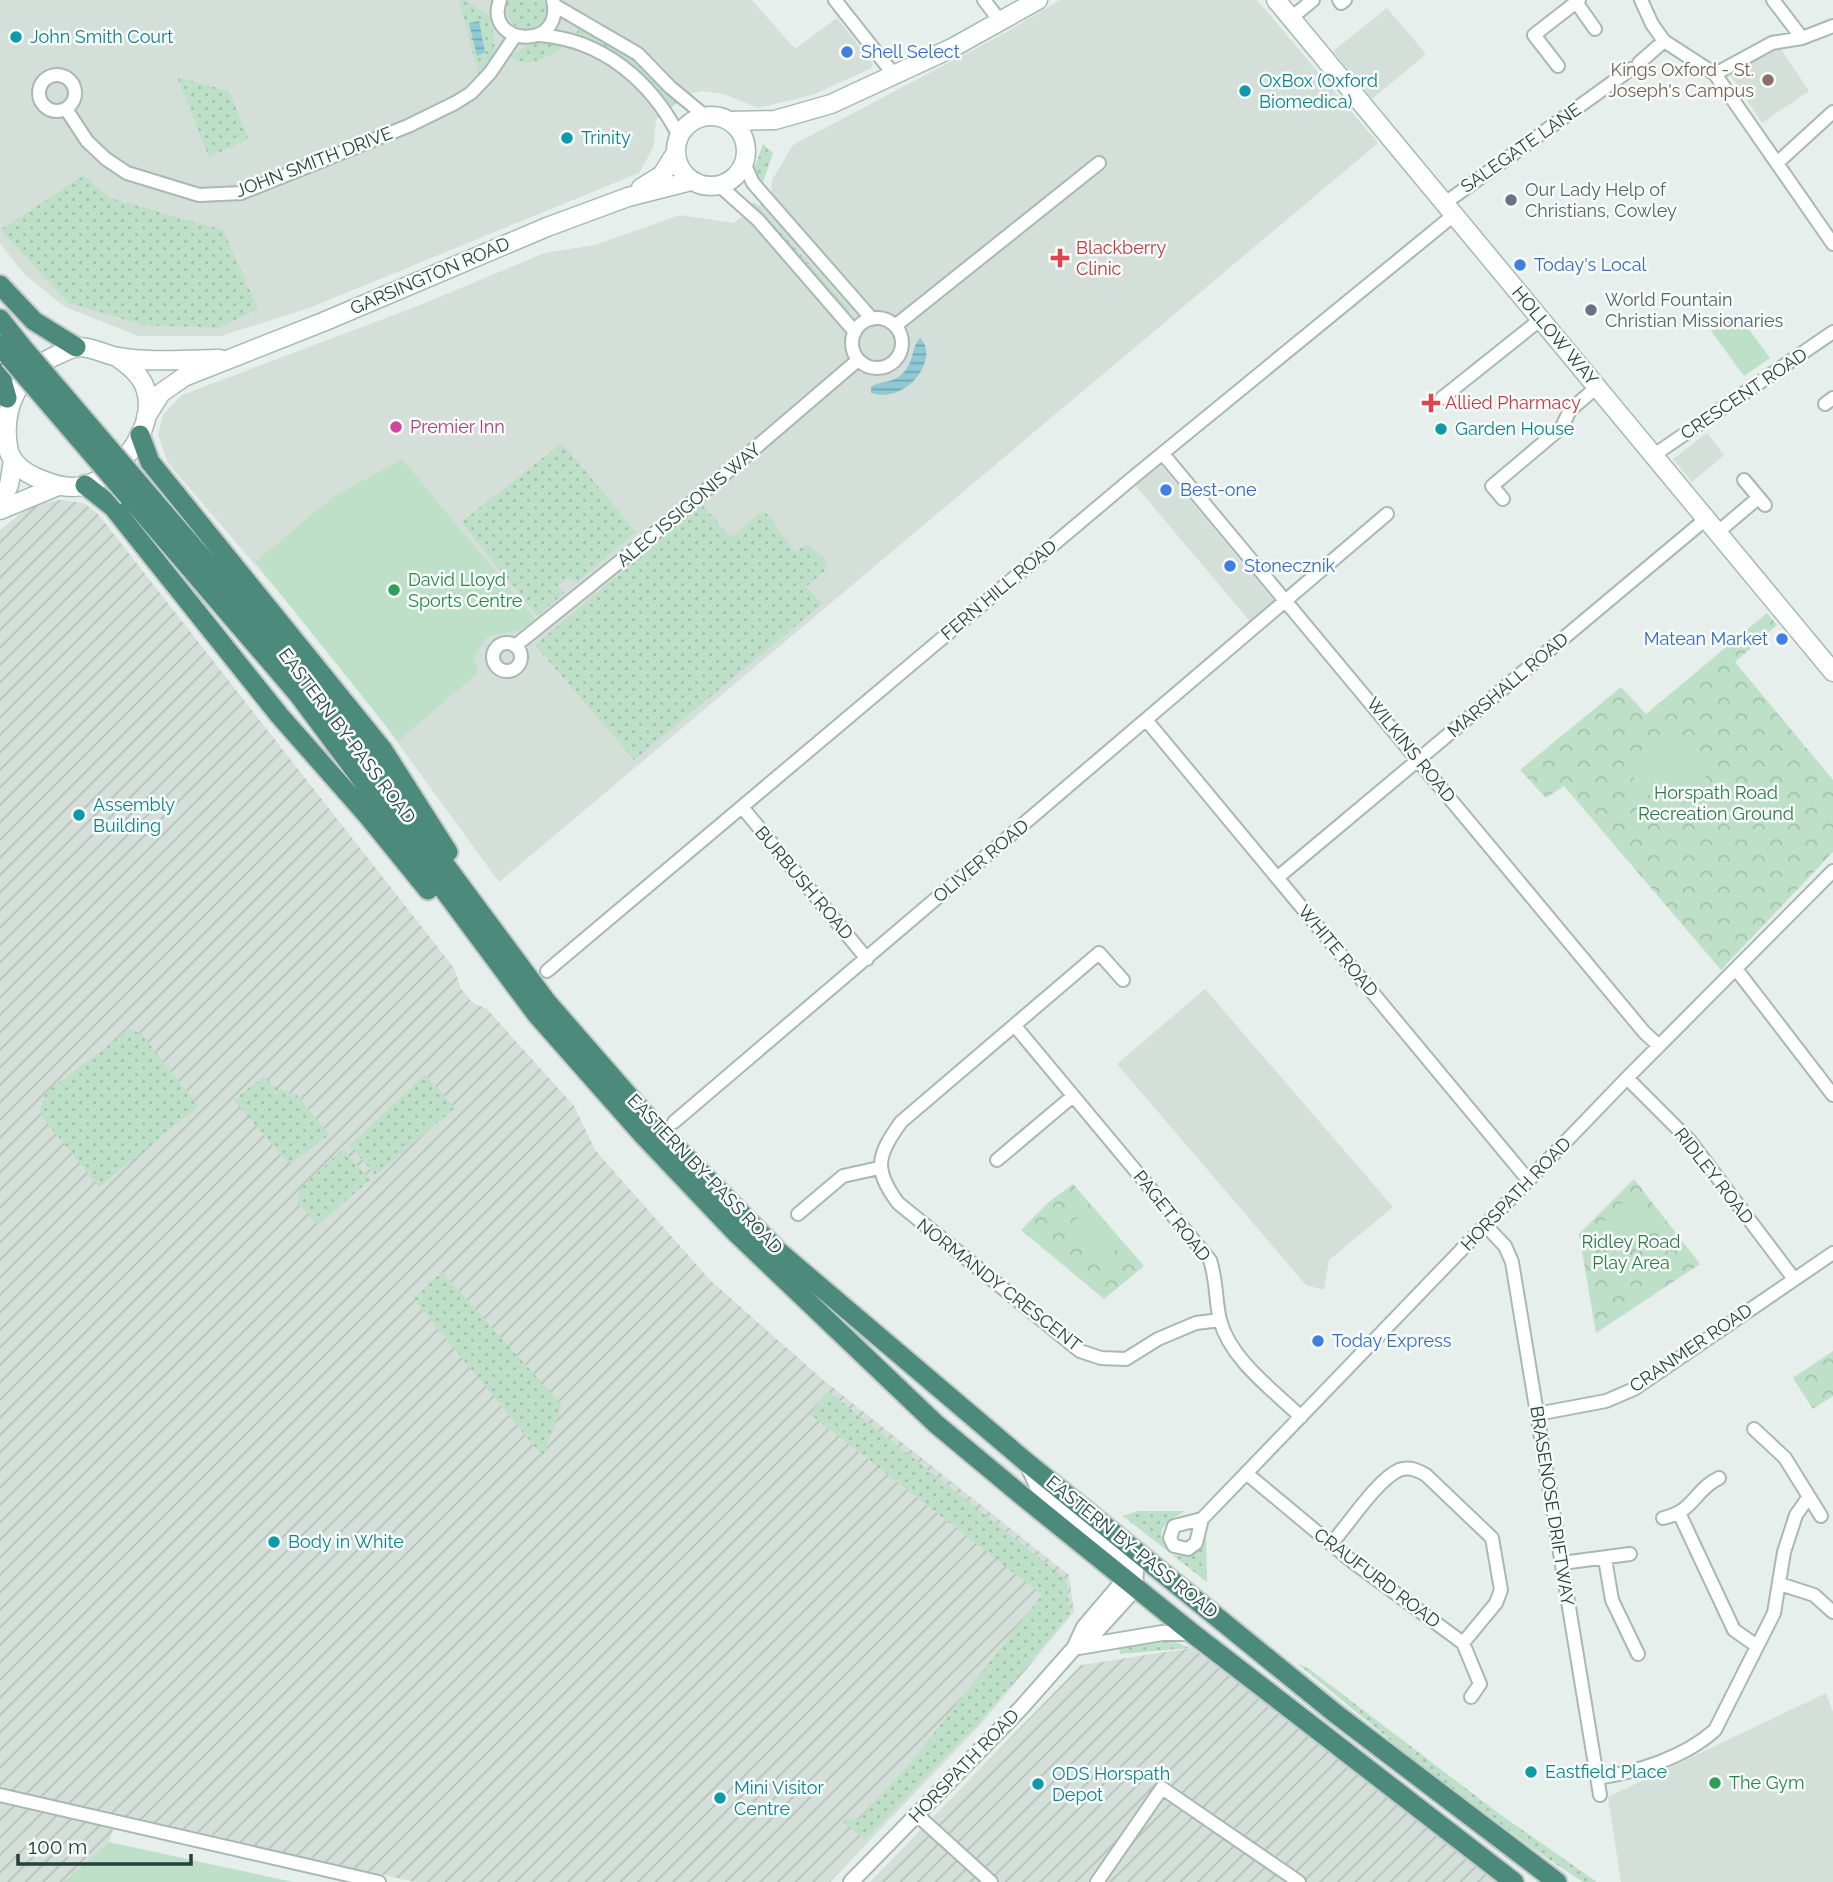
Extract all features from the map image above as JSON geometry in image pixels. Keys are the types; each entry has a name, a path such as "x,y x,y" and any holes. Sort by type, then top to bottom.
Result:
{"highway":[{"path":"0,285 34,321 76,347"},
{"name":"EASTERN BY-PASS ROAD","path":"0,319 8,356 310,684 546,1001 663,1135 778,1251 1025,1461 1192,1633 1514,1882"},
{"path":"7,398 8,356"},
{"path":"143,426 150,462 383,750 441,838 456,864 465,892"},
{"path":"85,485 113,507 279,715 368,815 470,943 537,1015"},
{"name":"EASTERN BY-PASS ROAD","path":"135,491 298,694 537,1015 642,1134 736,1233 936,1423 1137,1576 1336,1714 1558,1882"}],"main road":[{"path":"628,197 662,175 675,154 679,136 691,121 705,116 730,121 775,120 831,104 895,76 1038,0"},
{"name":"HOLLOW WAY","path":"1276,0 1833,672"},
{"path":"746,142 775,120"},
{"path":"675,154 679,168 691,181 704,186 720,186 733,179 744,163 746,142 730,121"},
{"path":"628,197 691,181"},
{"name":"GARSINGTON ROAD","path":"143,426 160,393 184,377 535,232 628,197"},
{"path":"0,503 9,485 13,461 2,429 7,398 18,382 45,360 76,347 117,357 162,360 234,358"},
{"path":"0,510 58,486 85,485 103,477 125,458 143,426 148,398 144,383 134,370 117,357"},
{"path":"13,461 30,475 58,486"}],"street":[{"path":"500,0 501,22 515,36 528,38 538,35 572,39 617,61 662,107 679,136"},
{"path":"835,0 895,76"},
{"path":"985,0 1000,21"},
{"path":"1291,18 1314,0"},
{"path":"1339,0 1341,3 1345,0"},
{"path":"1641,0 1651,24 1664,41 1715,74 1833,244"},
{"path":"1773,0 1802,38"},
{"path":"1558,66 1534,35 1578,1 1595,29"},
{"path":"538,35 552,21 553,2 638,54 670,87 705,116"},
{"path":"1715,74 1772,43 1802,38 1833,26"},
{"name":"JOHN SMITH DRIVE","path":"66,109 87,141 106,159 127,173 199,195 241,193 408,126 455,103 471,93 490,74 515,36"},
{"name":"SALEGATE LANE","path":"1450,209 1664,41"},
{"path":"1777,163 1833,113"},
{"path":"744,163 753,183 872,319"},
{"path":"895,326 1099,163"},
{"path":"720,186 758,219 855,332"},
{"name":"FERN HILL ROAD","path":"547,971 1163,454 1450,209"},
{"path":"872,319 885,319 895,326 900,333 901,348 894,361 872,368 859,360 852,346 855,332 872,319"},
{"path":"1442,398 1541,319"},
{"name":"CRESCENT ROAD","path":"1654,455 1833,333"},
{"name":"ALEC ISSIGONIS WAY","path":"515,646 681,512 859,360"},
{"path":"1503,499 1492,486 1562,427 1570,410 1597,387"},
{"name":"WILKINS ROAD","path":"1163,454 1287,599 1635,1022 1659,1046"},
{"name":"MARSHALL ROAD","path":"1277,878 1419,760 1712,525 1762,502 1744,480"},
{"name":"OLIVER ROAD","path":"674,1122 1387,514"},
{"name":"WHITE ROAD","path":"1147,721 1529,1181"},
{"name":"BURBUSH ROAD","path":"741,807 867,959"},
{"name":"HORSPATH ROAD","path":"1202,1519 1659,1046 1833,871"},
{"path":"798,1214 843,1176 879,1168 886,1144 901,1122 1104,949 1123,980"},
{"path":"1736,969 1833,1095"},
{"name":"PAGET ROAD","path":"1015,1026 1210,1260 1217,1281 1220,1320 1247,1365 1301,1417"},
{"name":"RIDLEY ROAD","path":"1627,1079 1690,1141 1794,1279"},
{"path":"998,1160 1073,1096"},
{"name":"NORMANDY CRESCENT","path":"879,1168 884,1184 898,1203 1080,1351 1101,1358 1126,1359 1158,1339 1196,1323 1220,1320"},
{"name":"BRASENOSE DRIFTWAY","path":"1486,1226 1510,1253 1600,1795"},
{"name":"CRANMER ROAD","path":"1537,1413 1606,1401 1634,1389 1833,1253"},
{"path":"1754,1429 1785,1458 1821,1516"},
{"path":"1331,1544 1388,1477 1401,1469 1413,1469 1426,1475 1492,1538 1501,1590 1496,1602 1463,1643 1480,1684 1471,1697"},
{"name":"CRAUFURD ROAD","path":"1246,1473 1331,1544 1463,1643"},
{"path":"1663,1518 1680,1515 1710,1483 1719,1478"},
{"path":"1597,1778 1636,1772 1703,1741 1723,1717 1774,1613 1784,1552 1796,1515 1808,1497"},
{"path":"1680,1515 1734,1630 1757,1646"},
{"path":"1562,1563 1630,1554"},
{"path":"1605,1559 1612,1600 1638,1654"},
{"name":"HORSPATH ROAD","path":"851,1882 1021,1708 1075,1647 1084,1627 1137,1576"},
{"path":"1780,1584 1814,1595 1833,1612"},
{"path":"1075,1647 1162,1633 1192,1633"},
{"path":"1097,1882 1162,1788 1298,1882"},
{"path":"0,1795 379,1882"},
{"path":"916,1814 991,1882"}],"shaded area":[{"path":"0,0 752,0 795,49 837,18 873,64 870,69 812,95 758,108 724,94 703,91 685,94 656,120 653,148 639,173 309,308 221,336 139,336 65,307 24,274 0,243"},
{"path":"1060,0 1257,0 1378,143 499,882 342,666 168,463 158,435 163,415 182,395 415,307 545,253 595,245 680,215 733,223 771,197 772,180 793,145 1003,34"},
{"path":"1387,8 1426,54 1372,99 1333,51"},
{"name":"Kings Oxford - St. Joseph's Campus","path":"1777,43 1809,91 1762,123 1727,70"},
{"path":"1707,433 1724,455 1692,482 1673,459"},
{"path":"1160,464 1275,602 1253,625 1135,485"},
{"path":"60,500 84,503 98,514 454,968 461,989 473,1003 487,1009 574,1106 595,1150 710,1280 821,1378 1069,1575 1074,1612 981,1724 830,1882 415,1882 118,1814 109,1842 63,1882 0,1882 0,530 30,506"},
{"path":"1205,989 1393,1207 1329,1260 1324,1290 1306,1285 1117,1064"},
{"path":"1192,1648 1498,1882 870,1882 1081,1665"},
{"path":"1826,1693 1833,1712 1833,1882 1621,1882 1608,1797"}],"green space":[{"path":"459,0 466,0 489,15 494,40 493,55 491,62 479,76"},
{"path":"508,0 544,0 544,19 539,26 530,30 515,27 506,13"},
{"path":"579,28 616,46 637,60 678,102 671,108 628,65 576,34"},
{"path":"544,42 566,43 554,53 532,62 517,61 510,57 526,46"},
{"path":"177,77 229,91 249,139 209,157"},
{"path":"763,144 773,153 762,185 757,184 754,169"},
{"path":"84,175 110,198 223,230 258,309 219,328 143,325 69,303 0,230"},
{"path":"754,202 850,310 845,313 752,204"},
{"path":"1737,313 1770,358 1744,376 1711,331"},
{"path":"562,443 636,532 577,582 569,577 558,585 564,593 537,616 461,522"},
{"name":"David Lloyd Sports Centre","path":"402,459 535,619 520,630 487,637 474,657 478,673 398,741 255,562 333,497"},
{"path":"702,505 731,537 764,510 795,552 806,544 827,561 825,571 806,587 822,604 634,760 535,645"},
{"name":"Horspath Road Recreation Ground","path":"1767,613 1777,625 1735,662 1833,780 1833,852 1721,970 1564,786 1546,798 1520,770 1621,687 1646,714"},
{"path":"1665,730 1707,779 1666,814 1624,766"},
{"path":"130,1029 141,1034 199,1106 99,1187 42,1117 40,1107 46,1092"},
{"path":"425,1074 455,1108 376,1175 349,1146"},
{"path":"264,1076 274,1087 297,1095 329,1135 293,1162 286,1161 234,1100"},
{"path":"343,1149 370,1180 318,1225 298,1203 299,1190"},
{"name":"Ridley Road Play Area","path":"1634,1179 1700,1264 1596,1333 1579,1234"},
{"path":"1073,1184 1144,1266 1104,1299 1021,1230 1050,1201"},
{"path":"1624,1202 1643,1222 1612,1252 1593,1232"},
{"path":"1087,1210 1118,1247 1099,1265 1067,1227"},
{"path":"442,1272 562,1405 543,1457 413,1298"},
{"path":"1833,1351 1833,1396 1813,1409 1793,1378"},
{"path":"828,1391 1066,1579 1070,1614 979,1723 865,1840 842,1821 845,1818 858,1820 912,1761 1042,1595 810,1414"},
{"path":"1138,1511 1185,1511 1167,1523 1162,1532 1164,1544 1170,1553 1123,1516"},
{"path":"1205,1535 1207,1582 1171,1554 1193,1554 1201,1547"},
{"path":"1165,1638 1190,1648 1120,1654 1119,1644"},
{"path":"1297,1663 1308,1668 1501,1815 1597,1882 1583,1882 1542,1855 1418,1763"},
{"path":"109,1842 293,1882 63,1882"}],"water":[{"path":"479,21 485,52 477,56 469,23"},
{"path":"920,338 925,346 926,356 917,377 898,392 885,395 871,393 871,387 902,374"}],"place":[{"name":"John Smith Court","path":"16,37"},
{"name":"Shell Select","path":"847,52"},
{"name":"Kings Oxford - St. Joseph's Campus","path":"1768,80"},
{"name":"OxBox (Oxford Biomedica)","path":"1245,91"},
{"name":"Trinity","path":"567,138"},
{"name":"Our Lady Help of Christians, Cowley","path":"1511,200"},
{"name":"Blackberry Clinic","path":"1060,258"},
{"name":"Today's Local","path":"1520,265"},
{"name":"World Fountain Christian Missionaries","path":"1591,310"},
{"name":"Allied Pharmacy","path":"1431,403"},
{"name":"Premier Inn","path":"396,427"},
{"name":"Garden House","path":"1441,429"},
{"name":"Best-one","path":"1166,490"},
{"name":"Stonecznik","path":"1230,566"},
{"name":"David Lloyd Sports Centre","path":"394,590"},
{"name":"Matean Market","path":"1782,639"},
{"name":"Assembly Building","path":"79,815"},
{"name":"Today Express","path":"1318,1341"},
{"name":"Body in White","path":"274,1542"},
{"name":"Eastfield Place","path":"1531,1772"},
{"name":"The Gym","path":"1715,1783"},
{"name":"ODS Horspath Depot","path":"1038,1784"},
{"name":"Mini Visitor Centre","path":"720,1798"}]}
